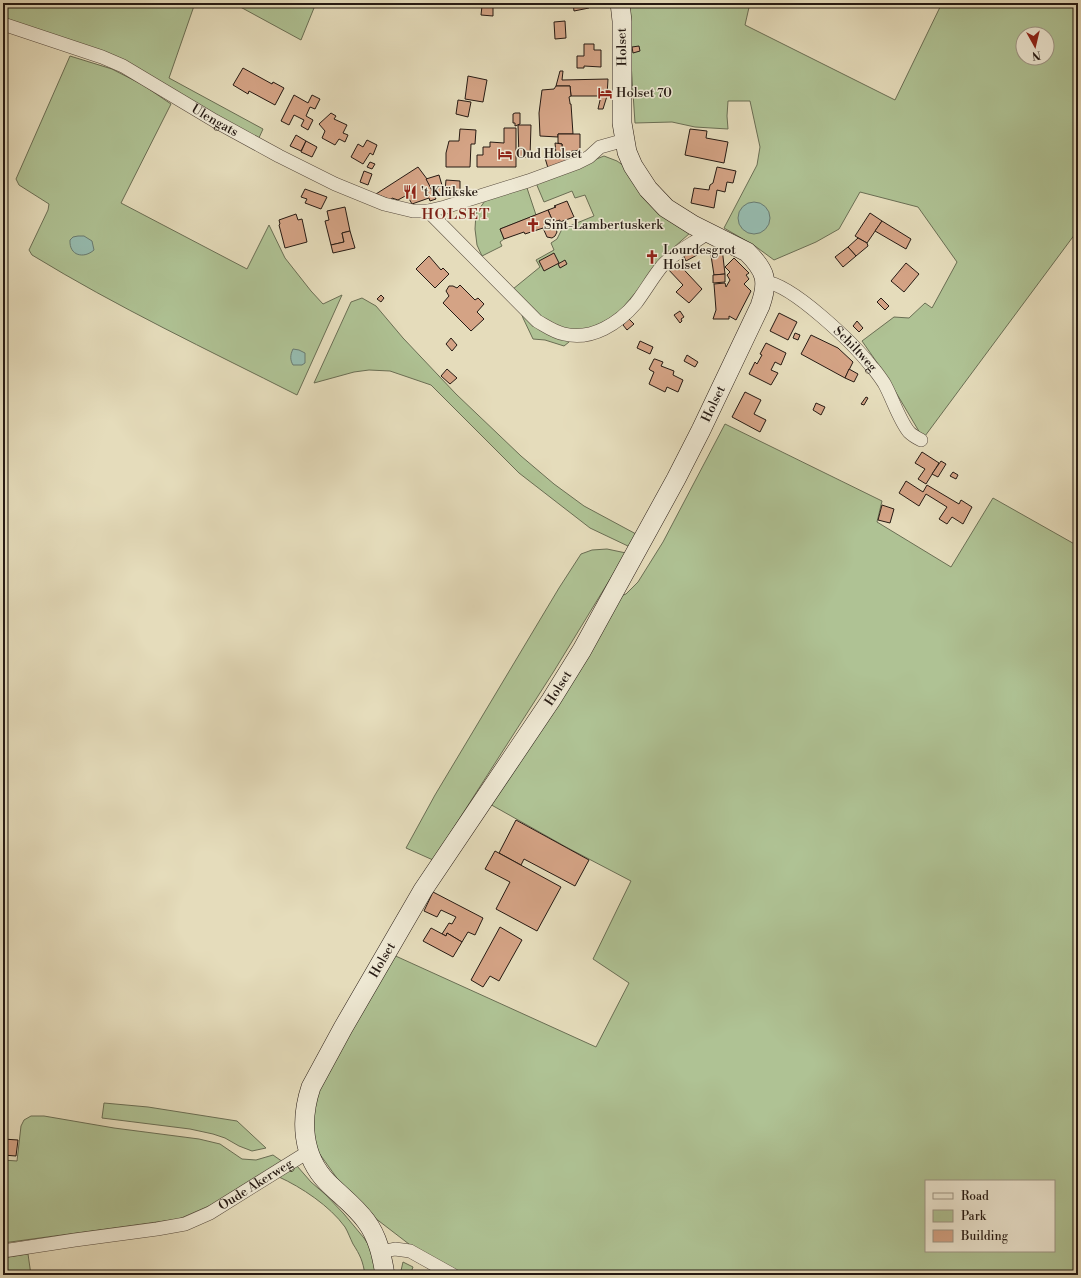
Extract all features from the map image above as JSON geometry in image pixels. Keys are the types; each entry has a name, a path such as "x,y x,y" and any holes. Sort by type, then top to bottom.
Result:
{"street":[{"name":"Holset","path":"308,1152 304,1121 311,1087 423,890 551,700 612,596 666,499 701,430 760,306 765,290 765,282 762,272 747,252 693,225 666,208 648,189 633,166 627,152 621,100 622,21 620,3"},
{"name":"Ulengats","path":"3,24 123,66 228,128 279,156 341,187 384,204 420,212 428,211"},
{"path":"428,211 558,171 589,156 600,147 625,140"},
{"path":"428,211 537,321 554,331 572,336 594,333 616,322 635,303 663,265 672,257 709,232"},
{"name":"Schiltweg","path":"765,282 772,283 787,290 814,310 862,355 876,372 893,400 909,432 921,440"},
{"name":"Oude Akerweg","path":"3,1251 185,1224 210,1213 308,1152 320,1174 366,1221 381,1252 386,1275"},
{"path":"381,1252 395,1249 410,1251 453,1275"}],"green space":[{"path":"3,3 195,3 169,78 263,129 258,140 140,76 3,22"},
{"path":"233,3 316,3 301,40"},
{"path":"627,3 750,3 745,25 895,100 942,3 1078,3 1078,230 925,436 920,433 885,374 862,341 894,317 909,318 925,303 932,308 957,262 918,207 860,192 839,229 816,242 774,260 755,246 724,228 757,165 760,147 750,101 728,101 728,129 695,127 672,122 635,123"},
{"path":"70,56 112,69 143,85 171,104 121,203 247,269 269,225 285,258 323,304 342,295 297,395 196,345 64,274 32,255 29,250 48,210 49,204 19,185 16,179"},
{"path":"604,156 617,161 627,168 690,233 672,249 615,315 598,325 584,330 564,346 545,340 533,339 523,318 513,289 540,267 536,260 554,250 551,243 557,239 562,229 594,216 585,195 575,198 572,191 544,202 536,183"},
{"path":"526,185 536,215 500,229 504,239 500,242 502,246 482,256 477,245 475,229 476,213 485,201"},
{"path":"362,298 376,306 403,338 456,394 521,456 554,484 584,506 636,534 630,547 590,528 519,473 431,385 390,371 369,370 354,372 314,383 351,302"},
{"path":"725,424 882,501 877,522 951,567 993,498 1078,546 1078,1275 457,1275 418,1251 375,1218 344,1188 314,1146 311,1097 389,953 596,1047 629,983 593,959 631,881 566,847 488,803 612,599 626,594 638,582 663,542"},
{"path":"607,549 626,553 554,671 433,860 406,848 435,795 581,554 592,550"},
{"path":"104,1103 148,1107 237,1121 266,1148 252,1151 213,1134 190,1129 102,1118"},
{"path":"31,1116 44,1116 114,1128 199,1139 220,1144 242,1159 256,1160 273,1155 283,1162 218,1202 179,1219 3,1243 3,1160 17,1161 21,1126 24,1120"},
{"path":"297,1166 344,1214 364,1238 373,1252 378,1275 365,1275 361,1258 339,1219 315,1198 279,1177"},
{"path":"28,1254 31,1275 3,1275 3,1258"},
{"path":"403,1262 413,1267 410,1275 400,1275"}],"water":[{"path":"751,202 757,202 767,209 770,218 769,224 763,231 757,234 751,234 741,227 738,221 738,215 745,205"},
{"path":"84,236 92,241 94,250 90,253 82,255 75,253 70,245 70,240 73,237"},
{"path":"293,349 305,353 305,363 302,365 293,365 291,361 291,353"}],"building":[{"path":"573,3 589,3 589,8 574,11"},
{"path":"482,6 493,7 493,16 481,15"},
{"path":"565,21 566,38 555,39 554,22"},
{"path":"584,44 594,44 594,50 601,50 601,67 584,66 584,68 577,68 577,56 584,56"},
{"path":"639,46 640,51 633,53 632,47"},
{"path":"243,68 272,84 273,82 284,88 275,105 249,91 248,94 233,85"},
{"path":"560,71 563,71 562,80 608,79 607,96 603,109 598,109 601,96 571,96 570,86 556,86"},
{"path":"468,76 487,80 483,102 465,99"},
{"path":"556,86 570,86 571,96 569,97 571,104 573,134 558,134 558,137 540,136 539,113 542,90 554,89"},
{"path":"294,95 308,103 312,95 320,99 315,109 310,107 306,116 313,120 308,130 301,126 304,120 294,115 289,125 281,121"},
{"path":"458,100 471,102 468,117 456,114"},
{"path":"331,113 336,116 334,119 347,125 343,133 348,135 345,142 339,139 335,145 322,138 325,131 319,124"},
{"path":"520,113 520,124 515,126 515,123 513,123 513,114"},
{"path":"518,125 531,125 530,157 519,157"},
{"path":"504,128 516,128 516,167 477,167 477,155 483,155 483,147 490,147 490,142 504,143"},
{"path":"460,129 476,130 475,144 471,144 470,167 446,167 446,153 449,141 459,141"},
{"path":"690,129 707,131 706,138 728,142 724,163 685,155"},
{"path":"558,134 580,134 580,150 562,153 562,144 558,143"},
{"path":"296,135 306,141 301,151 290,146"},
{"path":"367,140 377,145 373,155 370,153 363,164 351,157 358,144 363,147"},
{"path":"306,141 317,147 312,157 301,152"},
{"path":"555,143 562,144 562,153 580,150 571,156 573,158 548,168 545,158 556,154"},
{"path":"370,162 375,164 372,169 367,167"},
{"path":"418,167 427,179 436,199 430,201 429,198 412,204 407,195 398,200 392,198 391,200 376,194"},
{"path":"717,167 736,171 733,183 727,182 725,192 717,190 714,208 691,203 694,188 709,190 710,185 713,183"},
{"path":"364,171 372,174 368,185 360,182"},
{"path":"439,175 444,192 435,196 426,179"},
{"path":"446,180 460,181 460,192 445,191"},
{"path":"305,189 327,197 321,209 305,203 307,199 301,197"},
{"path":"567,201 574,217 560,222 560,220 553,222 548,210"},
{"path":"345,207 350,231 342,233 344,242 331,245 325,221 329,220 327,211"},
{"name":"Sint-Lambertuskerk","path":"548,210 557,232 552,238 547,237 543,228 525,234 524,232 504,239 500,229"},
{"path":"870,213 882,221 867,243 855,236"},
{"path":"296,214 298,220 302,219 307,242 285,248 279,220"},
{"path":"882,221 911,239 906,249 875,231"},
{"path":"350,231 355,248 333,253 331,245 344,242 342,233"},
{"path":"858,238 867,243 868,246 856,256 848,247"},
{"path":"698,245 701,250 696,253 697,255 686,261 682,253"},
{"path":"848,247 856,256 843,267 835,257"},
{"path":"722,248 725,274 714,275 710,249"},
{"path":"554,253 559,263 544,271 539,261"},
{"path":"429,256 441,270 443,268 449,274 435,288 416,269"},
{"path":"734,258 749,273 746,275 749,279 744,284 751,291 736,320 729,316 729,319 713,319 716,310 714,284 725,283 726,287 730,280 727,275 730,272 725,267"},
{"path":"674,259 702,289 689,303 676,292 683,285 666,267"},
{"path":"565,260 567,264 560,268 558,264"},
{"path":"906,263 919,274 904,292 891,281"},
{"path":"725,274 725,282 713,283 713,275"},
{"path":"460,285 475,300 478,298 484,304 477,312 484,319 471,331 443,303 449,296 446,291 449,286 457,288"},
{"path":"381,295 384,298 381,302 377,299"},
{"path":"881,298 889,306 885,310 877,302"},
{"path":"680,311 684,317 681,319 682,321 680,323 674,315"},
{"path":"779,313 797,322 788,340 770,331"},
{"path":"629,319 634,324 627,330 623,325"},
{"path":"857,321 863,328 859,332 853,326"},
{"path":"795,333 800,335 798,340 793,338"},
{"path":"811,335 838,348 853,362 845,378 801,354"},
{"path":"451,338 457,345 452,351 446,344"},
{"path":"640,341 653,347 650,354 637,348"},
{"path":"766,343 786,353 781,365 775,362 771,370 778,373 771,385 749,374 755,362 757,364 762,355 760,354"},
{"path":"687,355 698,362 695,367 684,361"},
{"path":"654,359 663,362 661,366 674,371 673,375 683,380 678,392 667,387 665,392 649,384 654,372 649,369"},
{"path":"447,369 457,378 450,384 441,376"},
{"path":"849,369 858,374 854,382 845,378"},
{"path":"745,392 761,400 754,414 766,420 760,432 732,417"},
{"path":"866,397 868,398 864,405 861,404"},
{"path":"816,403 825,407 821,415 813,410"},
{"path":"922,452 939,463 926,484 918,479 925,469 915,463"},
{"path":"941,461 946,464 938,477 932,474"},
{"path":"953,472 958,475 956,479 950,476"},
{"path":"906,481 923,492 927,485 959,504 961,500 972,507 963,524 952,517 947,524 939,519 947,507 926,494 919,506 899,493"},
{"path":"882,505 894,509 890,523 878,520"},
{"path":"516,820 589,860 575,886 524,859 521,865 499,853"},
{"path":"495,851 561,887 537,931 496,909 510,882 485,869"},
{"path":"433,892 483,918 475,935 468,932 462,942 447,933 446,936 442,934 449,923 452,924 456,917 441,910 437,917 424,911"},
{"path":"500,927 522,940 499,981 490,976 483,987 471,980"},
{"path":"431,928 446,936 447,933 462,942 453,957 423,941"},
{"path":"3,1139 18,1140 16,1156 3,1155"}],"place":[{"name":"Holset 70","path":"605,93"},
{"name":"Oud Holset","path":"505,154"},
{"name":"'t Klükske","path":"410,192"},
{"name":"Sint-Lambertuskerk","path":"533,225"},
{"name":"Lourdesgrot Holset","path":"652,257"}],"district":[{"name":"HOLSET","path":"456,214"}]}
